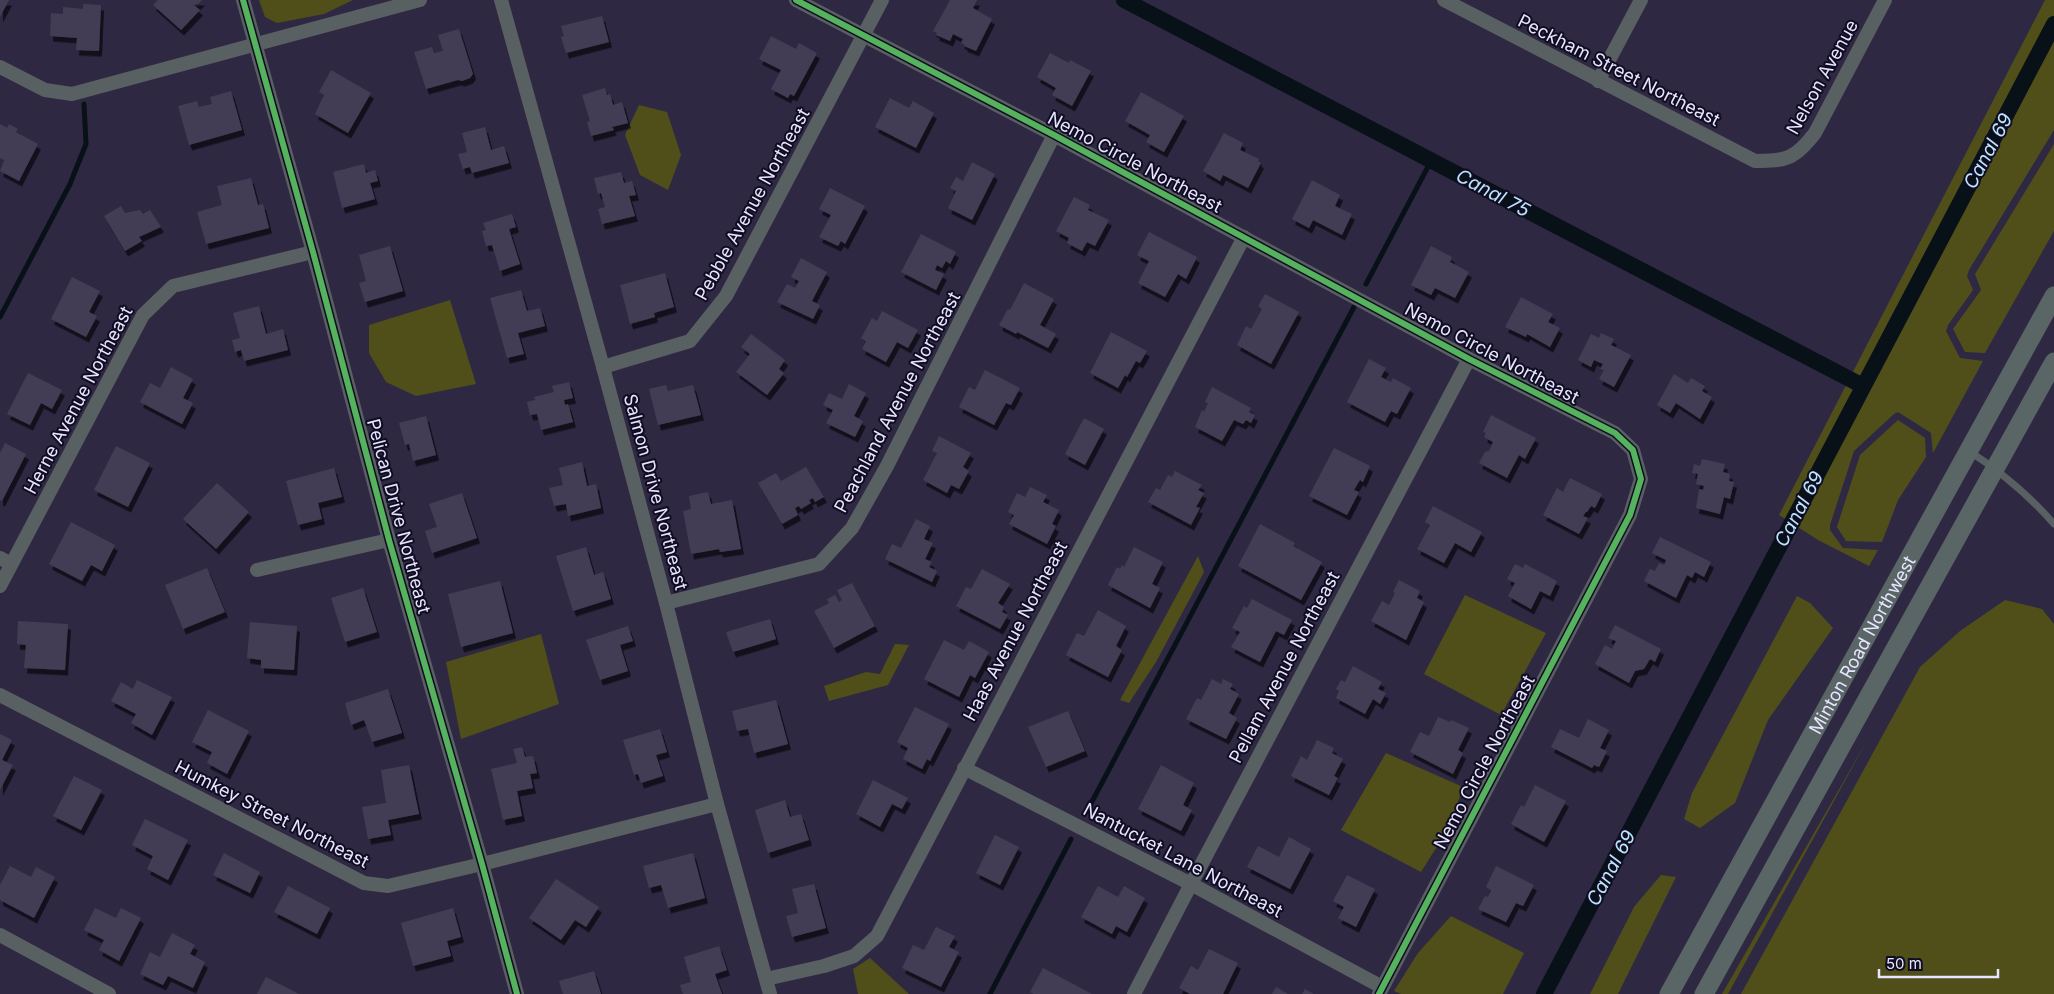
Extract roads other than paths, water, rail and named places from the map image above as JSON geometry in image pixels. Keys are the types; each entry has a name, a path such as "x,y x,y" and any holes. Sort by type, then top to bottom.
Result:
{"main road":[{"name":"Minton Road Northwest","path":"1669,994 2054,296"},
{"name":"Minton Road Northwest","path":"1704,994 2054,362"}],"street":[{"name":"Pelican Drive Northeast","path":"243,0 313,252 389,540 482,864 517,994"},
{"path":"0,67 45,90 72,94 420,0"},
{"name":"Salmon Drive Northeast","path":"501,0 603,367 717,804 770,994"},
{"name":"Nemo Circle Northeast","path":"796,0 1054,135 1469,359 1615,433 1633,450 1641,479 1630,516 1381,991"},
{"name":"Pebble Avenue Northeast","path":"603,367 690,341 714,313 726,296 882,0"},
{"name":"Peckham Street Northeast","path":"1444,0 1755,161 1780,161"},
{"path":"1598,81 1641,0"},
{"name":"Nelson Avenue","path":"1780,161 1802,150 1815,133 1885,0"},
{"name":"Peachland Avenue Northeast","path":"666,604 819,564 852,528 891,459 1054,135"},
{"name":"Haas Avenue Northeast","path":"766,979 824,966 854,956 877,936 1244,238"},
{"name":"Herne Avenue Northeast","path":"0,586 6,561 142,315 173,286 313,252"},
{"name":"Pellam Avenue Northeast","path":"1134,994 1469,359"},
{"path":"257,570 389,540"},
{"name":"Humkey Street Northeast","path":"0,695 364,884 388,886 717,804"},
{"name":"Nantucket Lane Northeast","path":"964,768 1191,884 1381,991"},
{"path":"0,935 109,994"}],"lane":[{"path":"1968,451 1996,468 2034,501 2054,524"}],"waterway":[{"name":"Canal 75","path":"1124,0 1863,386"},
{"name":"Canal 69","path":"1544,994 2054,24"},
{"path":"0,317 70,184 86,144 84,104"},
{"path":"1366,284 1431,161"},
{"path":"1087,811 1354,307"},
{"path":"990,994 1071,839"}]}
